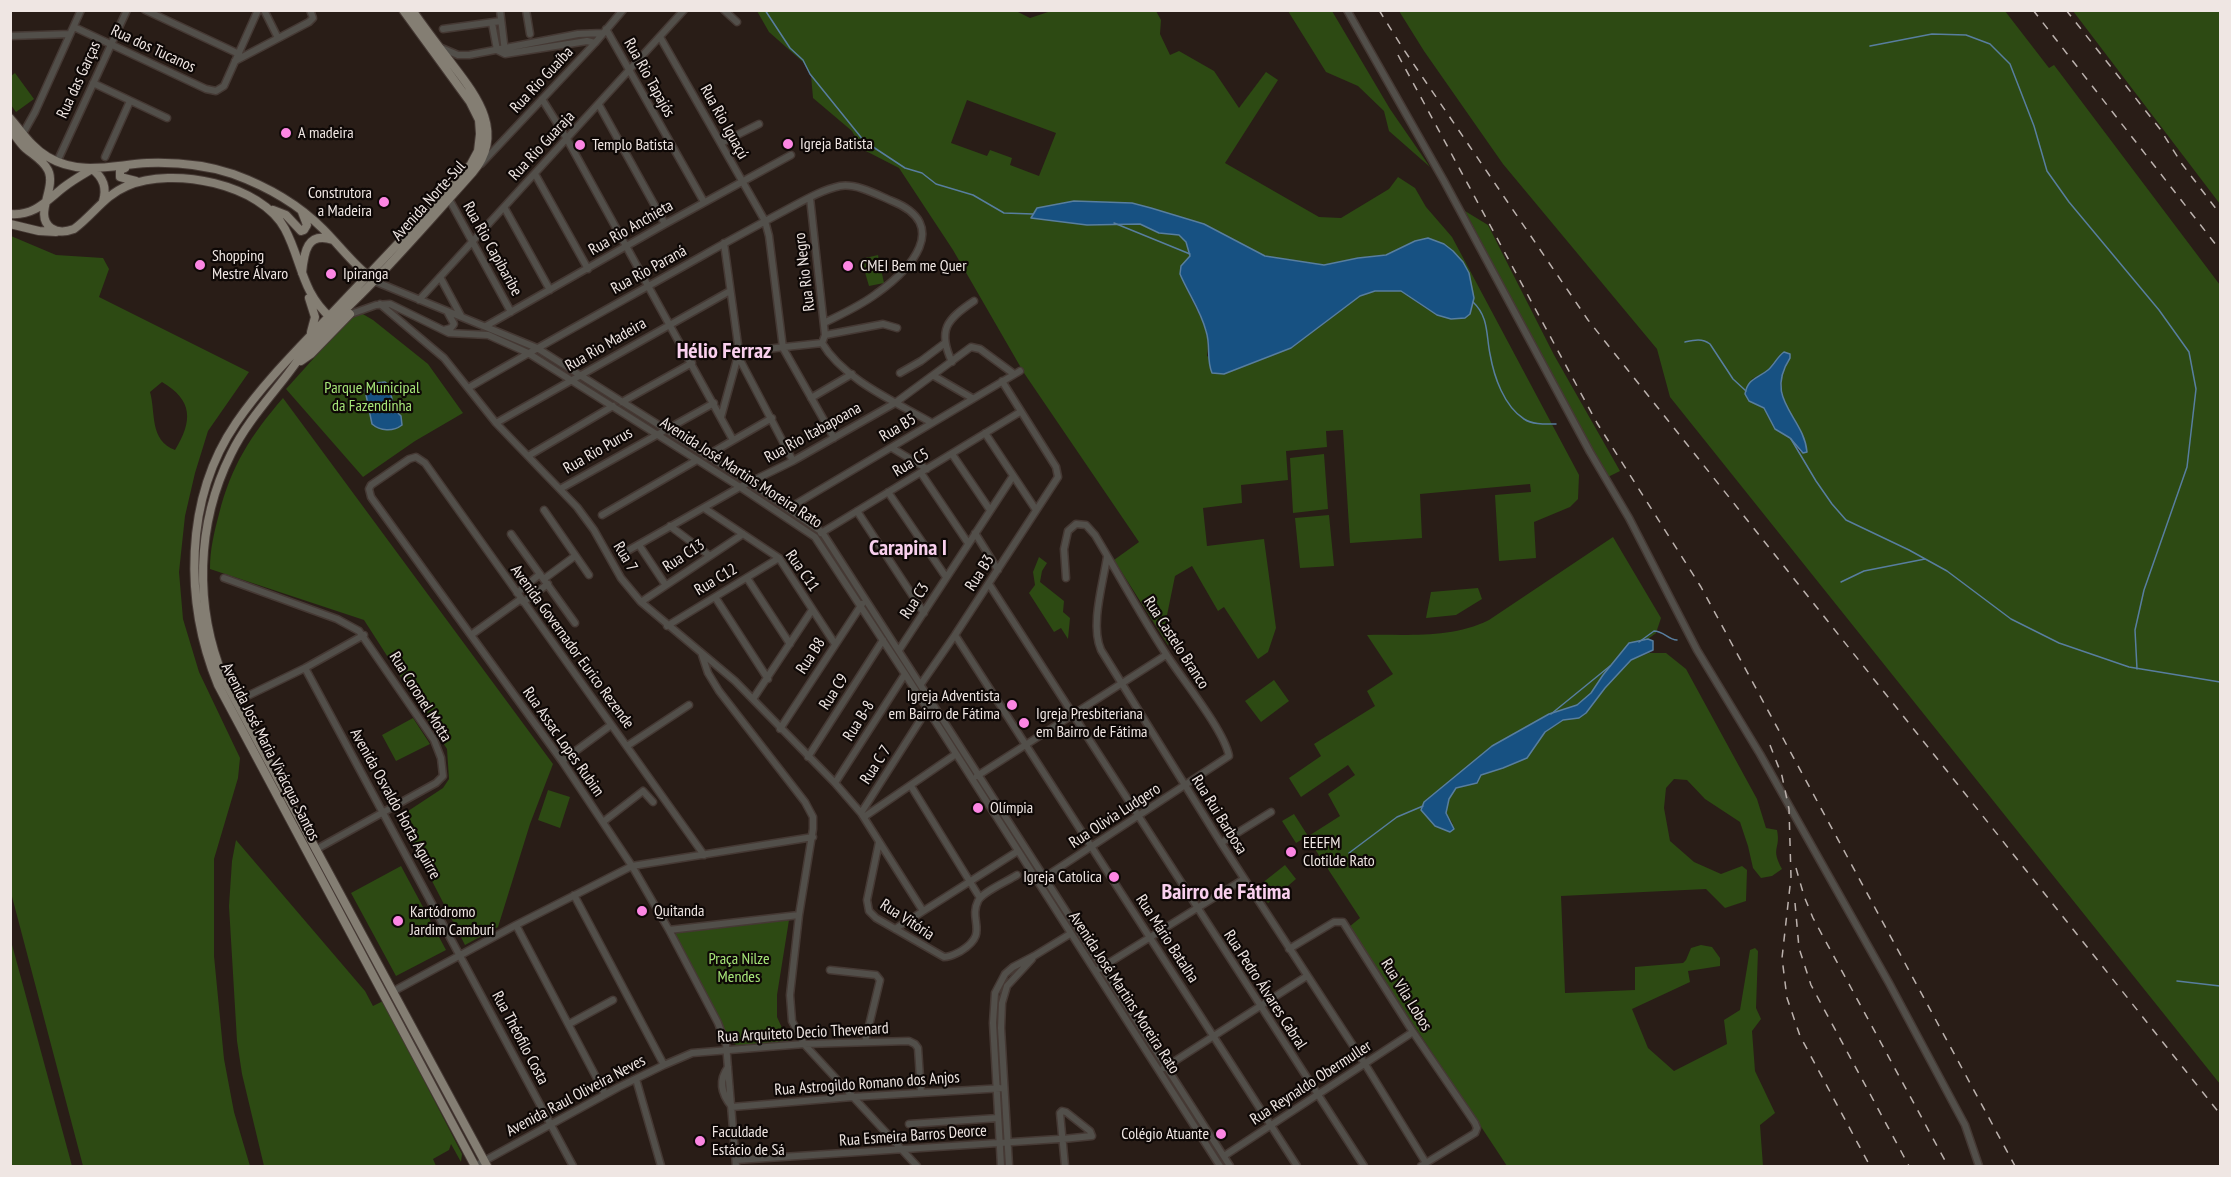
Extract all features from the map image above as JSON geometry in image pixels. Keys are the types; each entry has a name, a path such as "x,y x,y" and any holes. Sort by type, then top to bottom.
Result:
{"main road":[{"name":"Avenida Norte-Sul","path":"371,278 466,171 475,157 480,142 479,120 470,102 403,10"},
{"name":"Avenida Norte-Sul","path":"371,278 449,199 478,166 486,143 487,128 484,111 476,95 412,10"},
{"path":"10,118 21,137 49,171 51,182 44,214 46,222 54,230 62,231"},
{"path":"10,129 57,162 92,169 147,163 188,165 230,174 271,191 300,209 371,278"},
{"path":"147,163 123,168 119,173 123,179 132,181 182,178 215,184 254,199 286,215 301,231 305,229 307,222 300,209"},
{"path":"10,214 31,212 92,169"},
{"path":"92,169 103,183 105,192 103,201"},
{"path":"10,224 39,231 62,231 77,226 103,201 126,186 148,180"},
{"path":"271,209 286,231 302,276 315,301 333,318"},
{"path":"302,276 304,254 309,243 323,237 335,241"},
{"name":"Avenida José Maria Vivácqua Santos","path":"371,278 333,318 294,365 254,416 231,454 218,488 208,526 202,577 207,626 216,661 235,702 486,1163"},
{"path":"306,285 315,317 308,339"},
{"path":"294,365 311,354 350,315"},
{"name":"Avenida José Maria Vivácqua Santos","path":"333,318 308,339 236,423 211,475 200,512 195,558 194,582 201,637 212,671 235,720 475,1166"}],"street":[{"path":"21,137 33,118 81,10"},
{"name":"Rua das Garças","path":"57,162 127,10"},
{"path":"145,10 239,54"},
{"path":"264,10 278,38"},
{"path":"235,61 311,20 310,10"},
{"path":"500,10 505,51"},
{"path":"526,10 530,34"},
{"name":"Rua Rio Guaíba","path":"478,166 596,43 623,10"},
{"name":"Rua Rio Guaraja","path":"419,300 684,10"},
{"path":"724,10 737,22"},
{"path":"1347,10 1590,452 1629,518 1697,650 1760,754 1889,983 1965,1125 1979,1167"},
{"path":"235,61 255,11"},
{"path":"443,29 501,21"},
{"path":"492,23 497,50"},
{"path":"10,36 72,31"},
{"name":"Rua dos Tucanos","path":"72,31 111,43 214,91 221,90 235,61"},
{"path":"505,51 604,31"},
{"name":"Rua Rio Tapajós","path":"604,31 704,202"},
{"path":"588,33 588,49"},
{"name":"Rua Rio Iguaçú","path":"660,37 765,221 769,236 783,348"},
{"path":"438,46 464,56 497,50 587,41 596,43"},
{"path":"93,83 167,118"},
{"path":"542,99 567,139 733,440"},
{"path":"105,157 130,101"},
{"path":"599,105 665,224"},
{"path":"721,143 759,123"},
{"name":"Rua Rio Anchieta","path":"486,326 791,155"},
{"path":"535,174 588,268"},
{"name":"Rua Rio Paraná","path":"468,388 724,243 810,198 839,186 848,186 894,201 912,211 921,224 923,241 918,253 877,293 824,323"},
{"name":"Rua Rio Negro","path":"810,198 825,334 822,343"},
{"name":"Rua Rio Capibaribe","path":"449,199 511,312"},
{"path":"504,207 550,290"},
{"path":"724,243 738,354 793,461"},
{"path":"440,277 461,316"},
{"name":"Avenida José Martins Moreira Rato","path":"371,278 537,348 749,482 822,532 1230,1167"},
{"name":"Rua Rio Madeira","path":"496,423 730,291"},
{"path":"952,362 944,334 951,319 974,301"},
{"path":"333,318 350,315 379,304"},
{"name":"Avenida José Martins Moreira Rato","path":"379,304 400,308 454,334 488,335 528,353 815,537 1220,1167"},
{"name":"Rua 7","path":"379,304 437,352 496,423 560,489 586,519 621,578 641,602 753,699 835,783 862,815 923,910"},
{"path":"443,330 451,328 454,324 452,317 446,311"},
{"path":"825,334 883,324 897,328"},
{"path":"738,354 822,343 831,356 852,374 895,403 932,423"},
{"path":"900,373 945,343"},
{"name":"Rua Rio Itabapoana","path":"629,550 895,403 973,346 1017,372"},
{"path":"783,348 834,438"},
{"path":"721,417 738,354"},
{"path":"622,402 692,363"},
{"name":"Rua B5","path":"789,508 1017,372"},
{"path":"811,398 852,374"},
{"path":"934,376 972,398"},
{"path":"1002,381 1020,412"},
{"name":"Rua Rio Purus","path":"560,489 714,403"},
{"path":"528,456 613,406"},
{"name":"Rua C5","path":"815,537 1020,412"},
{"name":"Rua B3","path":"921,684 998,570 1058,475 1056,467 1020,412"},
{"path":"706,456 772,418"},
{"path":"985,433 1035,510"},
{"path":"892,448 924,471 968,543"},
{"path":"952,453 990,510"},
{"name":"Rua Assac Lopes Rubim","path":"416,457 405,461 376,481 369,489 372,497 562,761 632,866 669,930 718,1023 727,1050 736,1163"},
{"name":"Avenida Governador Eurico Rezende","path":"416,457 425,463 704,855"},
{"path":"602,515 697,460"},
{"name":"Rua C3","path":"899,650 1013,476"},
{"path":"888,492 946,577"},
{"name":"Rua C11","path":"704,508 779,558 835,644"},
{"path":"544,510 589,575"},
{"path":"856,510 924,613"},
{"name":"Rua Castelo Branco","path":"1066,578 1065,543 1071,527 1076,524 1086,525 1100,544 1166,655 1213,723 1229,756"},
{"path":"670,526 710,556"},
{"path":"975,533 998,570"},
{"path":"511,534 575,623"},
{"name":"Rua C13","path":"641,602 743,534"},
{"path":"639,544 665,584"},
{"path":"520,598 575,556"},
{"name":"Rua Rui Barbosa","path":"1107,557 1097,622 1097,637 1101,650 1221,843 1365,1064 1424,1165"},
{"name":"Rua C12","path":"667,626 779,558"},
{"path":"224,578 336,619 354,627 364,635 235,702"},
{"path":"747,578 789,644"},
{"path":"471,635 544,579"},
{"name":"Rua Pedro Álvares Cabral","path":"988,584 1364,1167"},
{"path":"715,597 768,679"},
{"name":"Rua B8","path":"780,729 866,599"},
{"path":"753,699 812,610"},
{"name":"Rua Coronel Motta","path":"364,635 434,740 441,758 443,776 430,788 384,811"},
{"name":"Rua Mário Batalha","path":"955,635 1298,1167"},
{"name":"Rua C9","path":"808,757 883,640"},
{"path":"702,654 708,673 719,691 811,810 814,822 792,977 790,1011 794,1029 804,1044 917,1167"},
{"path":"972,779 1166,655"},
{"name":"Avenida Osvaldo Horta Aguirre","path":"304,668 460,954"},
{"name":"Rua B-8","path":"835,783 905,674"},
{"path":"627,746 689,705"},
{"path":"928,710 938,711"},
{"name":"Rua C 7","path":"862,815 928,710"},
{"path":"562,761 611,725"},
{"path":"862,815 910,786 956,754"},
{"name":"Rua Olivia Ludgero","path":"1045,878 1229,756"},
{"path":"910,786 980,898 1017,876"},
{"path":"603,822 643,791 653,802"},
{"path":"315,850 384,811"},
{"path":"1221,843 1271,812"},
{"path":"392,992 460,954 632,866 813,837"},
{"name":"Rua Vitória","path":"879,842 867,908 871,915 941,957 951,956 963,950 976,938 977,904 980,898"},
{"path":"895,929 1018,851"},
{"path":"1093,968 1103,968 1244,879"},
{"path":"574,895 664,1065"},
{"path":"669,930 799,915"},
{"name":"Rua Vila Lobos","path":"1289,949 1334,922 1343,922 1413,1032 1473,1119 1477,1128 1475,1133 1424,1165"},
{"path":"516,925 605,1094"},
{"path":"1001,1167 993,1023 995,993 1005,974 1013,967 1070,934"},
{"name":"Rua Théofilo Costa","path":"460,954 573,1167"},
{"path":"1009,1167 1002,1003 1012,980 1034,956"},
{"path":"830,970 879,977 865,1042"},
{"path":"1158,1071 1308,976"},
{"path":"569,1024 613,1000"},
{"name":"Rua Reynaldo Obermuller","path":"1224,1156 1413,1032"},
{"name":"Rua Arquiteto Decio Thevenard","path":"692,1053 804,1044 905,1041 915,1044 919,1051 921,1093"},
{"name":"Avenida Raul Oliveira Neves","path":"475,1166 486,1163 605,1094 692,1053"},
{"path":"636,1079 661,1167"},
{"name":"Rua Astrogildo Romano dos Anjos","path":"732,1107 1004,1088"},
{"name":"Rua Esmeira Barros Deorce","path":"736,1163 901,1149 1007,1143 1063,1139 1092,1136 1090,1131 1066,1112 1060,1113 1063,1139"},
{"path":"909,1124 998,1118"},
{"path":"1063,1139 1065,1167"}],"green space":[{"path":"1014,10 1030,18 1051,11 1156,11 1161,20 1160,34 1170,55 1179,51 1214,71 1239,108 1266,72 1278,80 1225,163 1319,217 1341,218 1389,189 1398,177 1415,188 1426,207 1452,237 1579,475 1578,499 1570,507 1534,522 1536,558 1499,561 1495,495 1531,492 1530,484 1420,494 1422,538 1350,543 1343,430 1326,431 1327,447 1286,451 1288,480 1241,485 1242,503 1203,508 1207,546 1264,539 1276,628 1268,652 1258,659 1224,607 1218,611 1192,566 1175,576 1165,625 1174,641 1168,645 1114,560 1139,542 1024,373 953,250 899,168 862,149 852,131 813,98 811,75 803,62 769,32 757,11","holes":["967,100 1056,133 1039,176 1010,165 1012,158 990,150 987,156 951,143","1074,201 1132,203 1204,224 1265,256 1324,265 1386,255 1415,241 1428,238 1453,251 1463,262 1469,273 1474,298 1470,314 1451,319 1427,309 1401,291 1375,291 1360,296 1291,348 1232,371 1207,356 1205,329 1184,281 1181,266 1190,257 1186,242 1179,235 1159,233 1140,224 1087,225 1031,217 1037,208"]},
{"path":"1288,11 1332,11 1390,109 1430,167 1389,131 1384,111 1358,86 1326,72"},
{"path":"1399,11 2005,11 2049,68 2054,65 2220,285 2220,1084 1670,397 1657,349 1503,164 1424,51","holes":["1788,361 1781,381 1784,403 1807,448 1800,452 1790,438 1775,429 1764,408 1749,401 1747,397 1752,379 1769,370 1774,362"]},
{"path":"2073,11 2220,11 2220,204"},
{"path":"15,73 34,99 16,112 11,105 11,76"},
{"path":"1465,211 1488,225 1554,355 1620,471 1606,478"},
{"path":"11,236 56,255 103,258 109,269 99,297 249,372 208,431 185,516 179,572 183,619 199,672 240,758 238,778 214,859 214,956 224,1059 234,1112 250,1166 83,1166 10,889","holes":["162,382 180,396 187,412 185,430 175,450 161,440 157,433 150,392"]},
{"path":"878,255 884,283 869,286 861,259"},
{"name":"Parque Municipal da Fazendinha","path":"361,313 428,364 463,413 415,441 363,477 286,389 350,318"},
{"path":"283,398 553,764 530,824 498,927 465,945 399,817 443,788 449,779 447,749 364,620 210,569 214,534 224,497 236,466 252,438"},
{"path":"1324,454 1328,509 1293,513 1290,458"},
{"path":"1329,515 1334,566 1300,568 1295,518"},
{"path":"1613,537 1661,618 1656,633 1648,639 1629,643 1591,693 1577,705 1549,714 1492,746 1424,802 1421,810 1453,824 1446,813 1449,799 1456,788 1477,783 1481,775 1527,758 1545,732 1563,720 1579,718 1586,713 1631,660 1649,653 1666,653 1686,669 1757,799 1766,828 1777,830 1776,852 1782,869 1772,876 1761,878 1753,868 1740,822 1705,799 1687,780 1674,779 1666,788 1664,808 1670,841 1694,862 1721,874 1742,866 1747,870 1746,901 1725,908 1706,889 1561,896 1565,993 1635,990 1635,967 1683,963 1691,948 1701,945 1712,947 1720,958 1720,966 1688,971 1690,982 1632,1009 1648,1048 1674,1071 1727,1044 1724,1020 1740,1010 1750,950 1755,948 1758,951 1756,1008 1761,1019 1752,1031 1755,1071 1775,1113 1760,1125 1763,1166 1507,1166 1349,927 1360,918 1307,837 1340,816 1328,794 1355,775 1348,765 1301,797 1289,778 1321,756 1314,744 1375,706 1367,691 1393,674 1367,635 1445,633 1475,626 1489,620"},
{"path":"1039,557 1047,563 1042,571 1040,582 1064,601 1063,612 1070,618 1068,639 1061,628 1054,632 1029,593 1035,585 1033,572"},
{"path":"1478,588 1482,599 1456,615 1426,618 1431,592"},
{"path":"1274,680 1289,701 1261,722 1245,701"},
{"path":"413,718 430,744 396,761 382,735"},
{"path":"548,790 570,797 560,828 538,820"},
{"path":"1294,814 1308,836 1296,843 1282,821"},
{"path":"236,840 365,991 373,1006 383,1001 462,1154 461,1162 451,1144 449,1150 433,1159 436,1166 264,1166 242,1074 237,1041 229,906"},
{"path":"1285,865 1296,879 1268,903 1256,888"},
{"name":"Kartódromo Jardim Camburi","path":"401,866 446,950 396,976 351,893"},
{"name":"Praça Nilze Mendes","path":"789,920 777,995 777,1017 788,1041 738,1046 728,1036 676,939 676,933"},
{"path":"11,941 72,1166 11,1166"}],"water":[{"path":"1074,201 1132,203 1204,224 1265,256 1324,265 1386,255 1415,241 1428,238 1444,244 1463,262 1469,273 1474,298 1470,314 1465,318 1451,319 1437,315 1401,291 1375,291 1360,296 1291,348 1224,374 1212,373 1204,324 1180,274 1181,266 1190,256 1186,242 1179,235 1159,233 1140,224 1087,225 1031,218 1037,208"},
{"path":"1784,352 1790,354 1790,358 1783,373 1781,385 1783,397 1804,439 1807,452 1803,453 1790,438 1775,429 1764,408 1749,401 1745,394 1748,385 1768,370"},
{"path":"385,382 389,385 394,409 401,416 402,425 391,430 372,424 365,390 367,384"},
{"path":"1648,639 1653,641 1653,650 1631,660 1586,713 1579,718 1563,720 1545,732 1527,758 1481,775 1477,783 1456,788 1449,799 1446,813 1454,829 1450,832 1435,826 1421,810 1424,802 1492,746 1549,714 1577,705 1591,693 1629,643"}],"waterway":[{"path":"765,10 790,48 803,60 810,74 864,141 905,168 922,173 936,184 973,195 1004,213 1033,214"},
{"path":"1870,46 1932,34 1966,35 1990,44 2010,64 2034,126 2047,171 2069,202 2159,310 2189,352 2196,389 2187,467 2144,590 2135,630 2137,669"},
{"path":"1114,223 1190,254"},
{"path":"1473,302 1482,314 1494,372 1511,407 1528,421 1556,424"},
{"path":"1685,342 1701,340 1710,344 1733,379 1746,391"},
{"path":"1791,439 1816,481 1846,520 1947,571 2011,619 2059,643 2129,667 2220,682"},
{"path":"1841,582 1864,571 1925,559"},
{"path":"1639,642 1654,631 1677,640"},
{"path":"1551,714 1610,666"},
{"path":"1349,853 1397,817 1423,806"},
{"path":"2177,981 2220,986"}],"railway":[{"path":"1379,10 1588,320 2220,1114"},
{"path":"2033,10 2220,250"},
{"path":"2066,10 2160,129 2182,164 2220,214"},
{"path":"1398,55 1597,423 1701,587 2015,1166"},
{"path":"1770,745 1782,776 1789,809 1791,877 1782,958 1787,998 1800,1036 1870,1166"},
{"path":"1796,868 1813,918 1948,1166"},
{"path":"1795,903 1799,948 1811,985 1909,1166"}],"place":[{"name":"A madeira","path":"286,133"},
{"name":"Igreja Batista","path":"788,144"},
{"name":"Templo Batista","path":"580,145"},
{"name":"Construtora a Madeira","path":"384,202"},
{"name":"Shopping Mestre Álvaro","path":"200,265"},
{"name":"CMEI Bem me Quer","path":"848,266"},
{"name":"Ipiranga","path":"331,274"},
{"name":"Igreja Adventista em Bairro de Fátima","path":"1012,705"},
{"name":"Igreja Presbiteriana em Bairro de Fátima","path":"1024,723"},
{"name":"Olímpia","path":"978,808"},
{"name":"EEEFM Clotilde Rato","path":"1291,852"},
{"name":"Igreja Catolica","path":"1114,877"},
{"name":"Quitanda","path":"642,911"},
{"name":"Kartódromo Jardim Camburi","path":"398,921"},
{"name":"Colégio Atuante","path":"1221,1134"},
{"name":"Faculdade Estácio de Sá","path":"700,1141"}],"district":[{"name":"Hélio Ferraz","path":"724,352"},
{"name":"Carapina I","path":"908,549"},
{"name":"Bairro de Fátima","path":"1226,893"}]}
